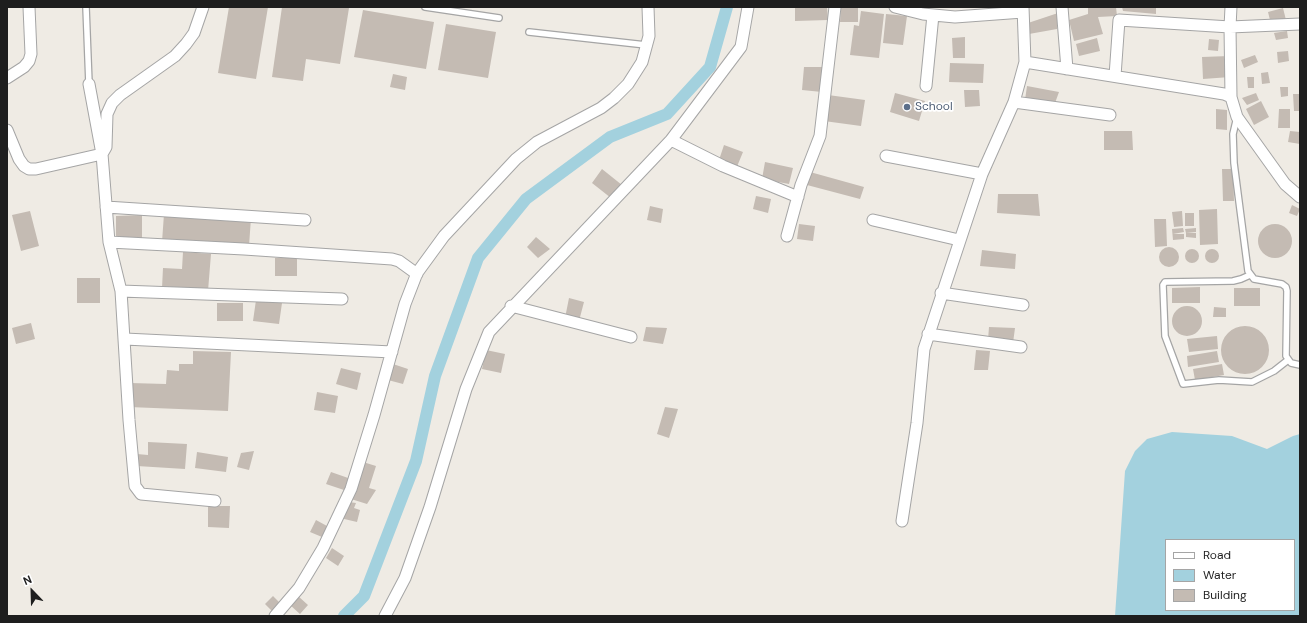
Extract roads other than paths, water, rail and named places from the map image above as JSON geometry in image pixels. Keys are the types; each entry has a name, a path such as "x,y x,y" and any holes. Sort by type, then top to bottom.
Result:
{"street":[{"path":"7,78 24,67 29,61 31,54 29,7"},
{"path":"7,130 20,159 24,166 29,169 36,169 102,154 106,147 107,114 112,103 120,95 175,56 194,33 203,7"},
{"path":"274,616 299,588 323,548 351,489 405,304 417,274 444,236 516,159 537,142 601,108 628,84 642,62 649,36 648,7"},
{"path":"385,616 405,578 430,507 466,389 489,332 511,306 671,140 741,47 748,7"},
{"path":"787,236 801,185 820,136 835,7"},
{"path":"895,7 923,14 955,17 1023,9 1026,62 1014,102 982,174 928,334 924,349 917,423 902,521"},
{"path":"1062,7 1067,68"},
{"path":"1231,7 1231,97 1237,117 1285,184 1300,197"},
{"path":"926,86 933,15"},
{"path":"1115,76 1119,20 1230,27 1300,24"},
{"path":"1026,62 1224,94 1231,97"},
{"path":"89,84 102,154 109,242 121,291 129,420 135,486 141,494 215,501"},
{"path":"1014,102 1110,115"},
{"path":"671,140 723,166 798,197"},
{"path":"886,156 982,174"},
{"path":"106,207 305,220"},
{"path":"873,220 959,240"},
{"path":"109,242 392,259 399,260 417,274"},
{"path":"121,291 342,299"},
{"path":"941,293 1023,305"},
{"path":"511,306 631,337"},
{"path":"928,334 1021,347"},
{"path":"125,339 392,352"}],"lane":[{"path":"86,7 89,84"},
{"path":"424,7 499,18"},
{"path":"529,32 646,45"},
{"path":"1237,117 1233,134 1234,163 1247,266 1250,275 1254,279 1282,284 1286,287 1286,351 1288,360 1291,363 1300,365"},
{"path":"1250,275 1233,281 1165,282 1165,336 1183,384 1219,380 1252,382 1274,371 1288,360"}],"water":[{"path":"1172,432 1232,436 1267,449 1300,434 1300,616 1115,616 1125,471 1135,451 1147,439"}],"waterway":[{"path":"344,616 364,596 416,461 435,376 478,258 526,199 610,137 667,114 710,67 727,7"}],"place":[{"name":"School","path":"907,107"}]}
